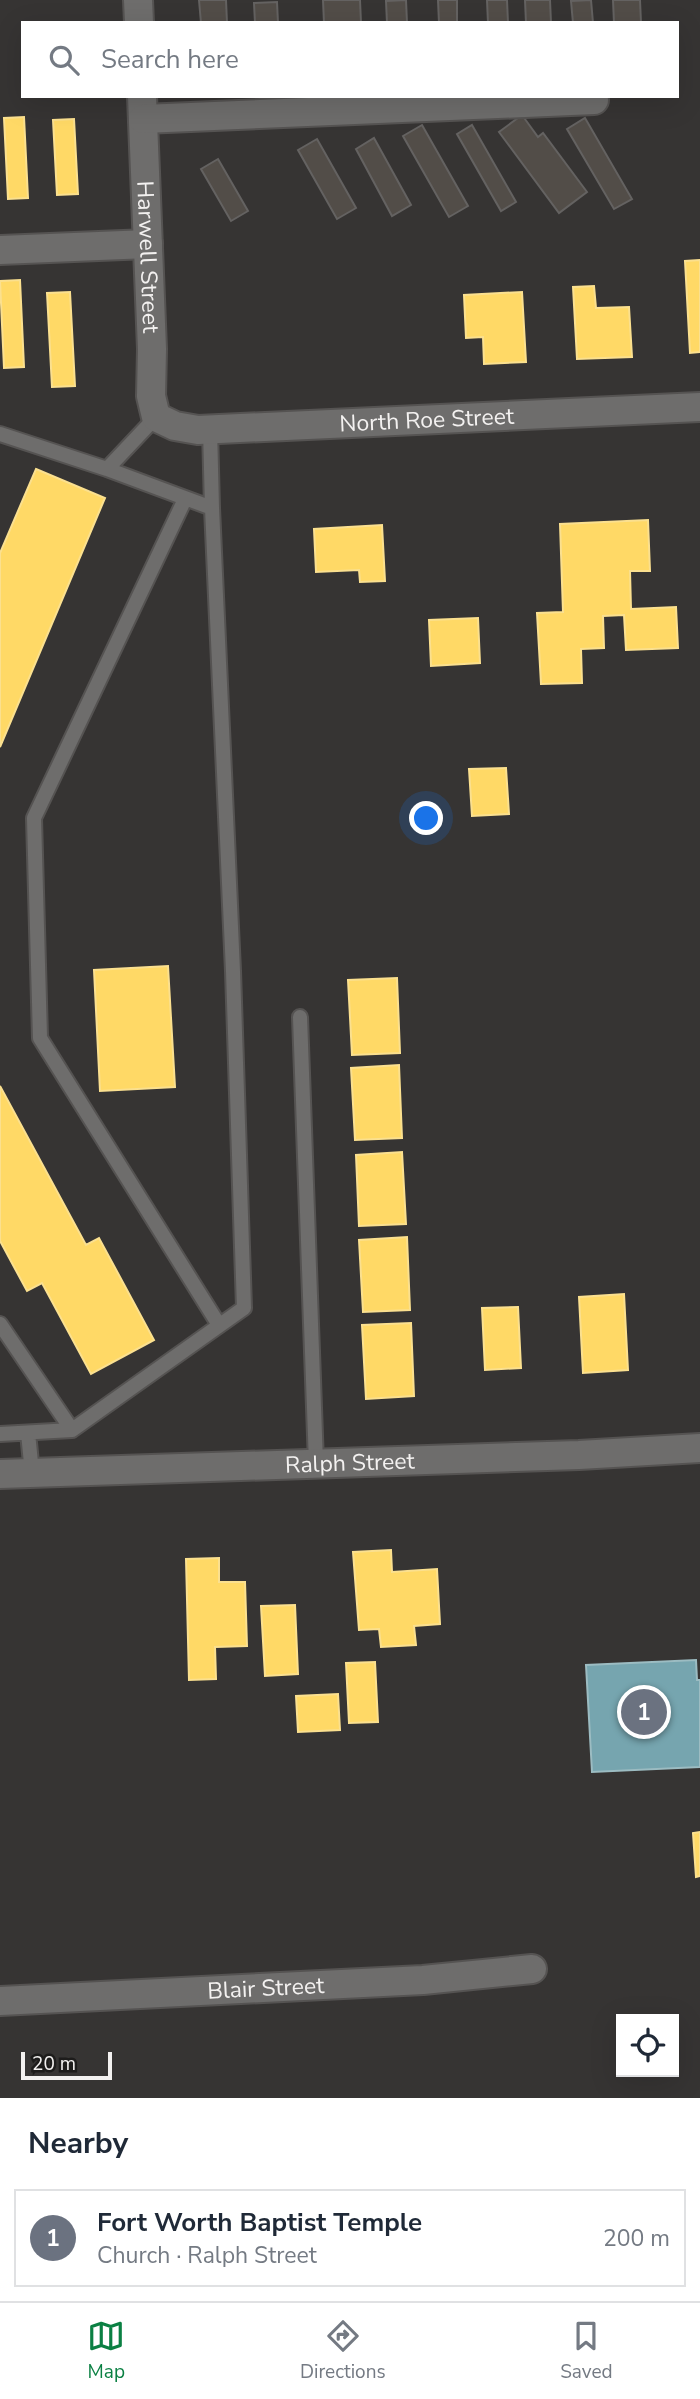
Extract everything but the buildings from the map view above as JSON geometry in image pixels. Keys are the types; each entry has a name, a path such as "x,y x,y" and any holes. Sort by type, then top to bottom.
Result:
{"street":[{"path":"138,0 139,21"},
{"path":"143,108 594,100"},
{"name":"Harwell Street","path":"143,108 152,349 151,396 156,417"},
{"path":"0,250 148,244"},
{"name":"North Roe Street","path":"156,417 175,426 210,429 700,407"},
{"name":"Ralph Street","path":"0,1474 579,1455 700,1448"},
{"name":"Blair Street","path":"0,2001 422,1980 532,1969"}],"lane":[{"path":"107,469 156,417"},
{"path":"0,1434 72,1430 244,1308 233,958 210,429"},
{"path":"0,433 212,508"},
{"path":"184,499 34,818 40,1038 219,1325"},
{"path":"300,1017 316,1463"},
{"path":"0,1324 72,1430"},
{"path":"28,1433 32,1473"}],"place":[{"name":"Fort Worth Baptist Temple","path":"644,1712"}]}
